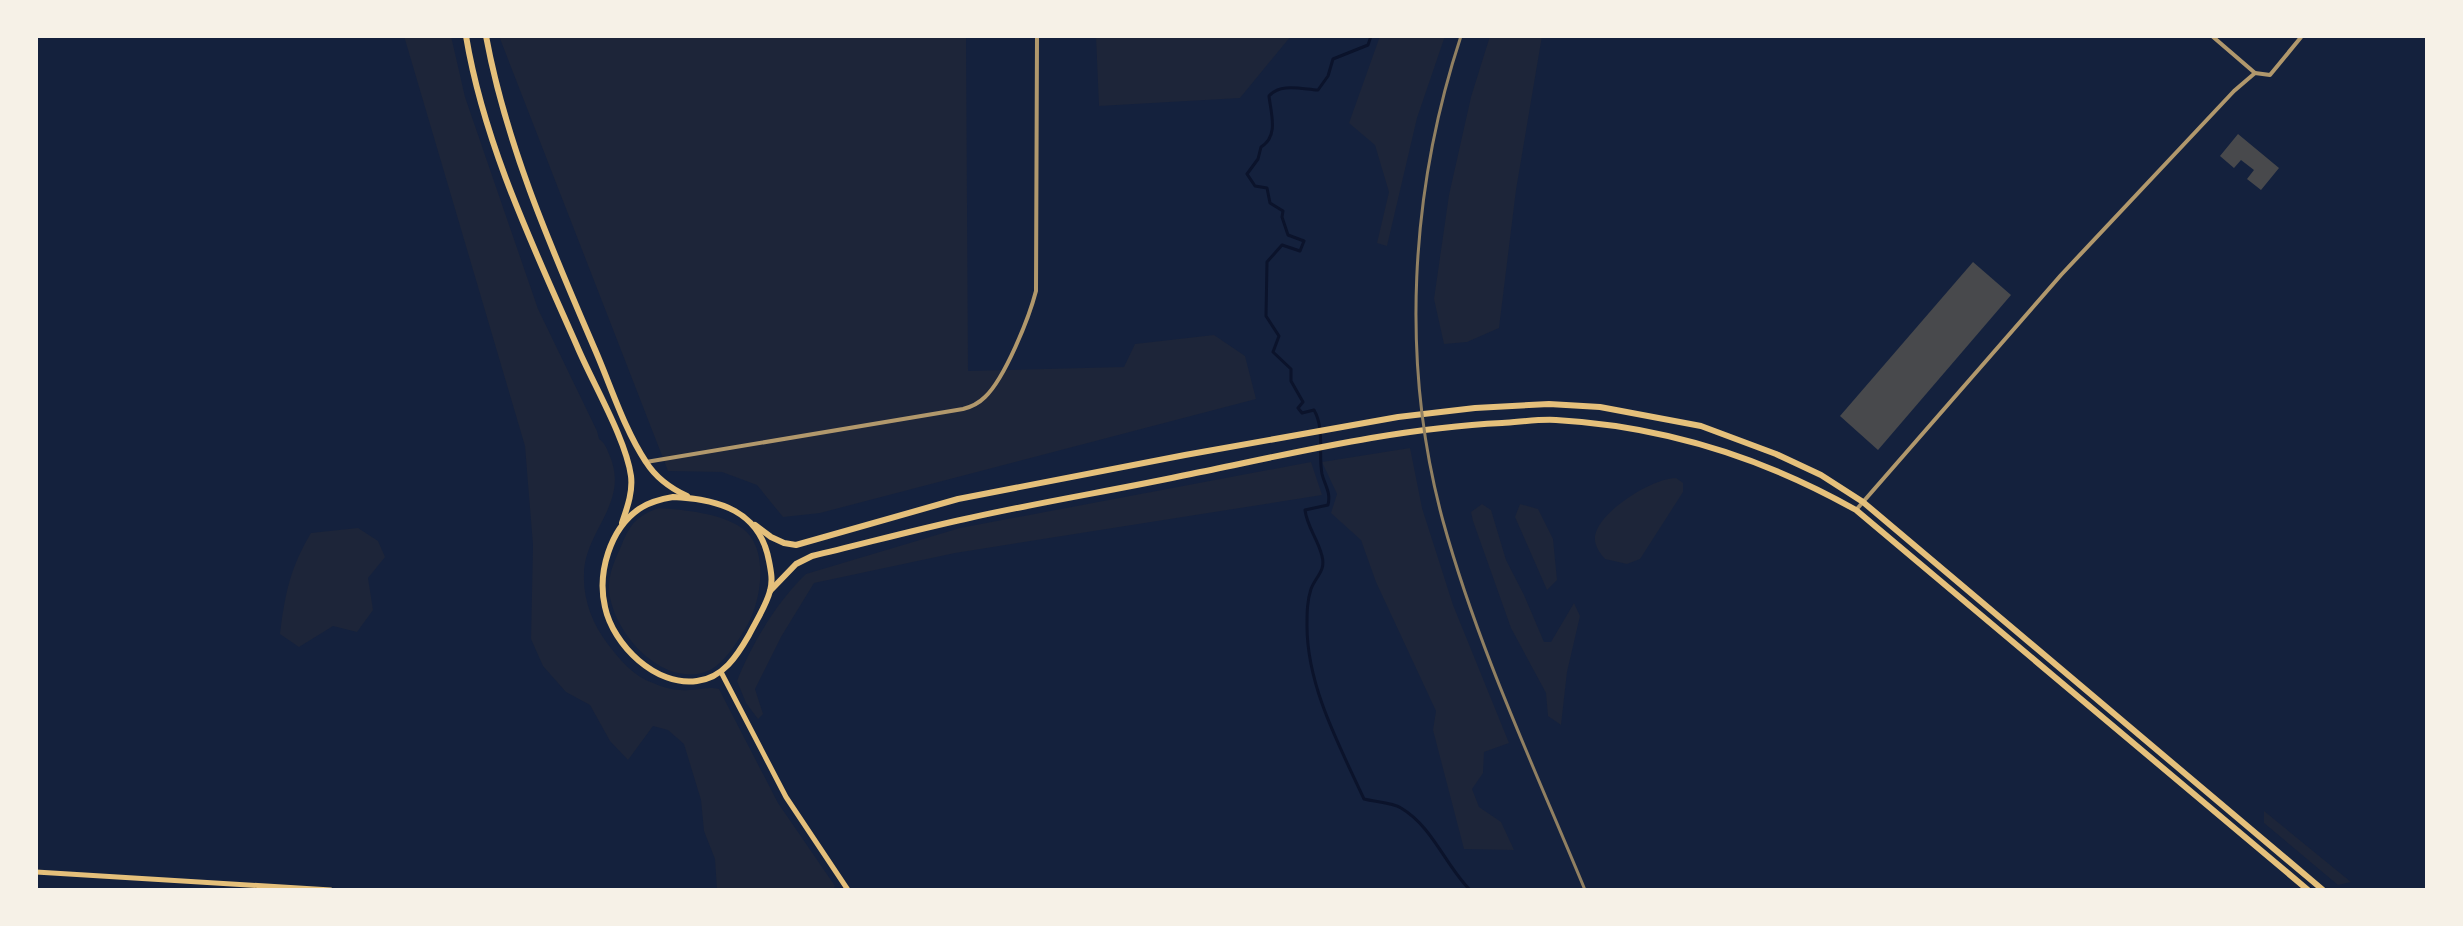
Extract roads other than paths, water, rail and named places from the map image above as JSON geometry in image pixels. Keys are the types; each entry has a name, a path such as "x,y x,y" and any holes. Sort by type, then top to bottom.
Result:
{"highway":[{"path":"466,36 472,74 497,156 577,347 627,456 632,478 631,495 610,548 602,591 605,610 615,631 628,649 656,673 675,680 694,682 721,672 741,649 770,591 796,564 812,556 963,519 1245,461 1402,433 1473,424 1554,420 1605,425 1705,445 1779,471 1856,510 2308,890"},
{"path":"486,36 494,78 525,181 646,462 656,476 671,488 690,498 738,513 784,543 804,543 958,499 1398,417 1549,404 1600,407 1701,426 1776,454 1821,475 1863,502 2323,890"},
{"path":"622,523 639,508 655,500 690,498"},
{"path":"755,525 767,549 772,573 770,591"}],"main road":[{"path":"721,672 786,797 848,890"},
{"path":"36,872 331,890"}],"street":[{"path":"646,462 963,409 983,399 1004,368 1032,309 1036,291 1037,36"},
{"path":"2212,36 2255,73 2270,75 2302,36"},
{"path":"1856,510 2061,275 2223,102 2255,73"}],"waterway":[{"path":"1371,36 1368,45 1333,59 1328,76 1318,90 1285,88 1269,96 1272,131 1247,174 1255,186 1267,188 1270,203 1283,211 1288,235 1304,241 1300,251 1282,245 1267,262 1266,316 1279,336 1273,352 1291,369 1291,381 1303,402 1298,408 1302,413 1314,410 1319,425 1322,474 1329,500 1328,505 1305,510 1323,561 1322,570 1311,589 1307,612 1308,648 1318,693 1364,799 1393,804 1412,816 1470,890"}],"railway":[{"path":"1461,36 1444,95 1422,216 1416,339 1420,400 1429,461 1457,568 1508,708 1585,890"}]}
